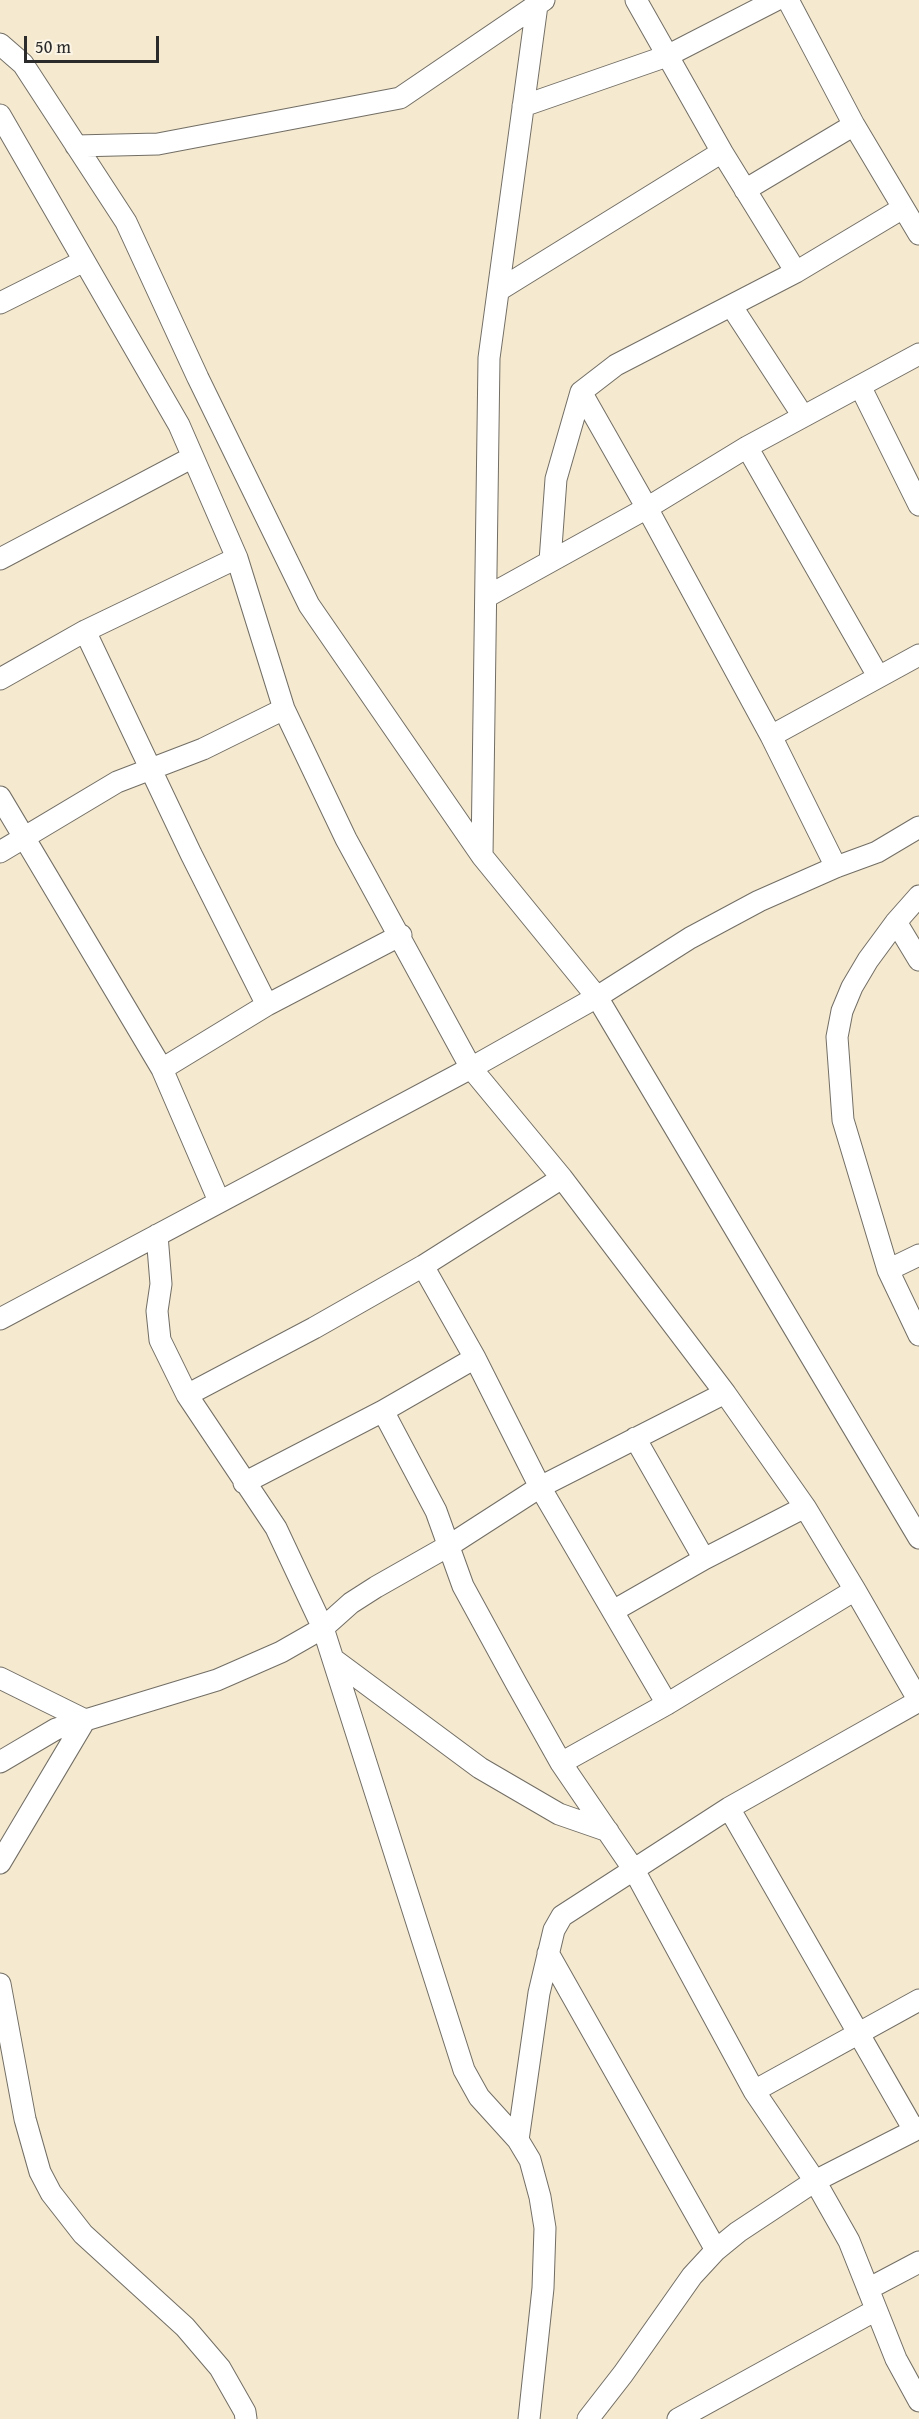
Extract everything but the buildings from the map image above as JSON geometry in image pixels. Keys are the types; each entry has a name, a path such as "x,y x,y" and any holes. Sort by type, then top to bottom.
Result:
{"street":[{"path":"636,0 722,152 796,272"},
{"path":"523,106 667,56 776,0"},
{"path":"788,0 854,125 919,234"},
{"path":"482,856 488,596 489,358 523,106 541,2"},
{"path":"76,146 158,144 400,98 541,2"},
{"path":"0,44 23,64 126,222 203,388 309,605 482,856 597,997 919,1538"},
{"path":"0,115 179,425 237,558 284,709 346,839 401,935 471,1068 562,1178 725,1393 805,1508 919,1701 729,1808 562,1916 554,1930 539,1993 518,2140"},
{"path":"746,190 854,125"},
{"path":"499,290 722,152"},
{"path":"550,561 556,479 581,392 616,365 796,272 903,208"},
{"path":"0,303 84,261"},
{"path":"732,307 803,416"},
{"path":"488,596 646,508 747,447 919,354"},
{"path":"860,386 919,506"},
{"path":"581,392 771,736 836,867"},
{"path":"747,447 878,676"},
{"path":"0,559 193,457"},
{"path":"0,679 85,631 237,558"},
{"path":"85,631 267,1005"},
{"path":"771,736 919,655"},
{"path":"0,852 98,792 150,768 203,749 284,709"},
{"path":"0,796 162,1069 219,1202"},
{"path":"0,1319 471,1068 597,997 690,938 759,901 836,867 877,852 919,826"},
{"path":"919,896 868,960 852,987 842,1011 837,1037 843,1120 888,1270 919,1335"},
{"path":"896,922 919,960"},
{"path":"162,1069 267,1005 401,935"},
{"path":"187,1395 314,1328 423,1266 562,1178"},
{"path":"157,1235 161,1284 157,1311 160,1340 187,1395 276,1528 323,1628 464,2070 479,2097 518,2140 531,2160 545,2228 543,2288 529,2419"},
{"path":"888,1270 919,1254"},
{"path":"423,1266 475,1358 540,1487 667,1704"},
{"path":"244,1483 382,1411 475,1358"},
{"path":"0,1762 56,1729 217,1680 281,1652 323,1628 351,1603 376,1587 450,1545 540,1487 725,1393"},
{"path":"382,1411 432,1503 450,1545 463,1586 561,1763 634,1870 754,2091 815,2181 849,2241 896,2359 919,2401"},
{"path":"635,1438 704,1559"},
{"path":"613,1611 704,1559 805,1508"},
{"path":"561,1763 667,1704 855,1590"},
{"path":"333,1659 480,1768 559,1814 608,1831"},
{"path":"0,1678 85,1720"},
{"path":"0,1863 85,1720"},
{"path":"588,2419 623,2374 687,2283 716,2250 738,2232 815,2181 917,2129 859,2035 729,1808"},
{"path":"548,1953 716,2250"},
{"path":"0,1984 25,2119 40,2172 51,2193 82,2234 185,2327 220,2368 245,2417"},
{"path":"754,2091 919,2000"},
{"path":"868,2289 919,2262"},
{"path":"678,2419 876,2310"}]}
